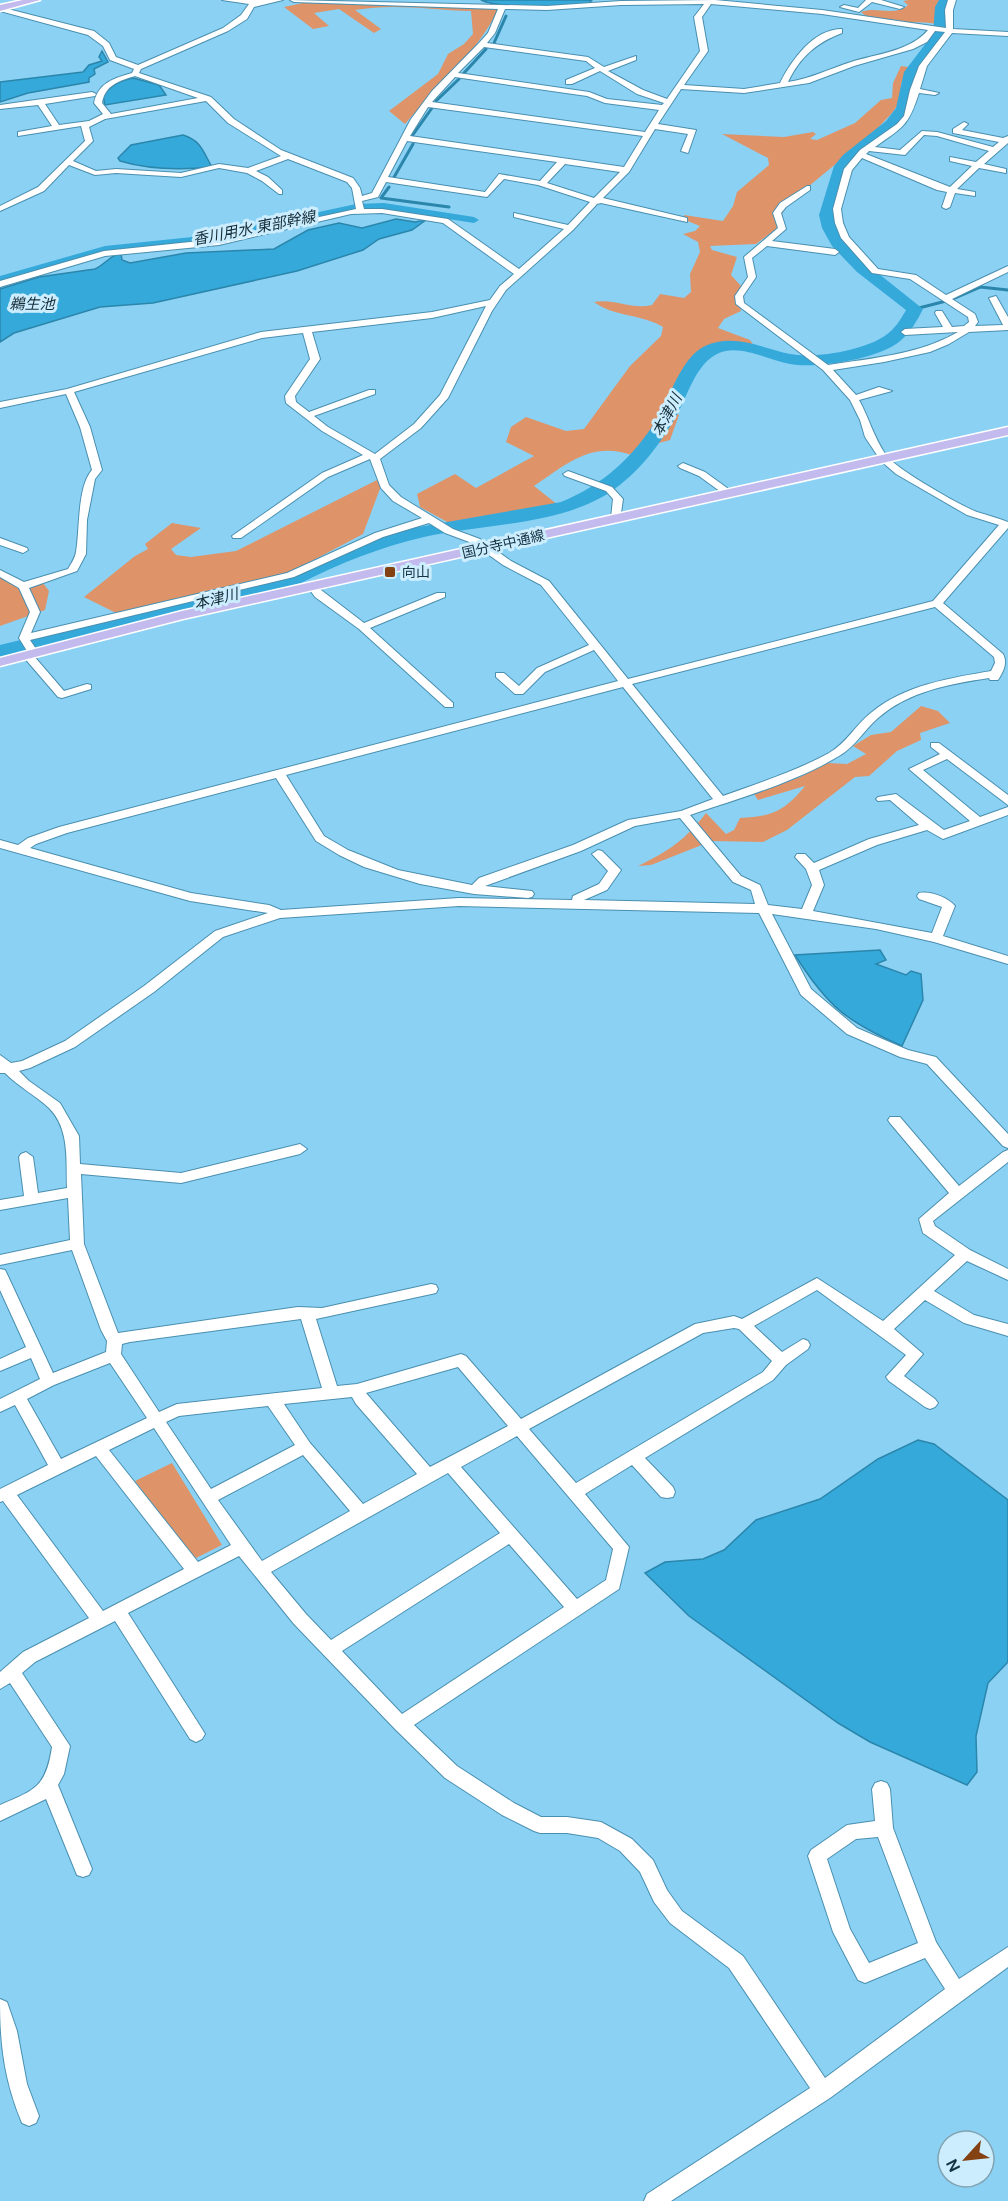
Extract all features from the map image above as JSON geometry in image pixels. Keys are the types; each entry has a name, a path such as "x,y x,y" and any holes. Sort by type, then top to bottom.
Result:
{"main road":[{"path":"1,7 36,0"},
{"name":"国分寺中通線","path":"0,662 28,647 115,630 1008,431"}],"street":[{"path":"226,0 263,3"},
{"path":"0,107 40,104 92,94 244,18 249,7 279,0"},
{"path":"294,0 547,8 621,3 710,1 822,12 934,29 1008,34"},
{"path":"476,0 499,7"},
{"path":"776,9 792,1 859,10 872,0 900,7"},
{"path":"826,368 920,350 958,338 974,322 972,316 946,301 913,277 875,271 845,238 838,223 837,209 848,169 860,155 900,126 908,116 923,66 949,30 949,10 952,0"},
{"path":"237,536 325,475 373,457 402,439 445,395 492,302 519,273 598,201 626,170 666,105 704,51 698,17 710,1"},
{"path":"1,7 91,33 106,45 113,58 136,71 208,99 231,122 287,156 350,180 356,188 360,210"},
{"path":"357,200 375,195 426,104 491,33 499,7"},
{"path":"678,87 744,91 809,81 851,64 909,47 924,40 934,29"},
{"path":"783,84 791,66 811,44 839,31"},
{"path":"482,45 578,56 666,105"},
{"path":"570,77 581,77 621,65 633,58"},
{"path":"454,75 590,94 604,101 666,105"},
{"path":"106,117 108,115 98,103 99,93 108,84"},
{"path":"914,90 935,93"},
{"path":"92,94 94,103 101,106"},
{"path":"21,134 208,99"},
{"path":"40,104 57,128"},
{"path":"426,104 649,135"},
{"path":"0,209 41,189 89,141 87,123"},
{"path":"963,124 956,131 1006,139"},
{"path":"654,126 691,130 693,132 685,151"},
{"path":"868,149 902,153 922,133 937,134 994,150"},
{"path":"405,138 626,170"},
{"path":"946,207 951,190 1006,139"},
{"path":"860,155 878,160 940,188 972,194"},
{"path":"249,171 287,156"},
{"path":"953,159 1003,171"},
{"path":"541,184 563,161"},
{"path":"68,162 95,173 116,171 181,175 219,166 249,171 265,179 279,192"},
{"path":"384,179 487,195 502,176 541,184 645,213 684,220"},
{"path":"20,850 32,841 63,830 937,603 1007,525 970,513 916,484 884,459 870,437 865,420 854,399 826,368 740,304 739,296 752,277 748,256 782,229 777,213 783,205 807,188"},
{"path":"0,284 104,254 219,242 360,210 445,220 519,273"},
{"path":"517,215 570,228"},
{"path":"765,243 835,252"},
{"path":"946,301 1008,268"},
{"path":"905,332 1008,326 993,298"},
{"path":"0,405 69,391 244,339 432,315 492,302"},
{"path":"939,313 949,330"},
{"path":"307,330 315,359 290,396 295,409 373,457 388,492 439,525 487,547 507,563 545,584 597,645 625,684 721,801"},
{"path":"854,399 879,390 887,391"},
{"path":"23,585 72,571 81,554 82,520 87,508 90,478 97,470 85,427 69,391"},
{"path":"306,416 372,392"},
{"path":"683,466 702,474 729,493"},
{"path":"568,474 604,488 618,499 616,518"},
{"path":"28,647 290,575 368,539 439,525"},
{"path":"0,541 24,550"},
{"path":"0,573 23,585 35,612 28,647 62,695 87,687"},
{"path":"312,586 319,595 363,627 449,705"},
{"path":"363,627 441,595"},
{"path":"937,603 999,656 995,678 964,684"},
{"path":"500,675 519,692 541,670 597,645"},
{"path":"474,890 483,881 577,849 632,823 683,814 721,801 836,753 860,733 875,714 918,690 997,673"},
{"path":"935,745 1008,801"},
{"path":"947,754 915,769 979,822"},
{"path":"279,773 320,838 379,868 440,886 579,901 603,887 615,870 598,854"},
{"path":"882,799 892,796 928,826 943,835 1008,811"},
{"path":"683,814 737,879 756,888 763,909 806,992 852,1030 905,1054 931,1060 1008,1143"},
{"path":"812,868 873,842 928,826"},
{"path":"0,844 189,897 269,909 279,914"},
{"path":"801,857 812,868 818,885 806,913"},
{"path":"923,896 949,906 936,938"},
{"path":"2,1066 25,1065 70,1044 149,989 219,934 279,914 459,902 579,901 763,909 806,913 936,938 1008,960"},
{"path":"2,1066 55,1106 72,1136 76,1244 114,1347 157,1419 241,1547 329,1650 400,1724 452,1772 508,1809 540,1825 567,1825 601,1830 626,1845 646,1866 660,1896 676,1917 736,1962 822,2091"},
{"path":"895,1120 958,1194"},
{"path":"75,1169 181,1178 300,1149"},
{"path":"1008,1155 926,1219 928,1229 965,1254 1008,1275"},
{"path":"26,1157 32,1200"},
{"path":"0,1205 74,1192"},
{"path":"0,1260 76,1244"},
{"path":"884,1329 926,1293 965,1254"},
{"path":"0,1274 49,1381"},
{"path":"744,1325 817,1283 916,1354 894,1377 930,1403"},
{"path":"0,1406 114,1347 130,1336 298,1313 307,1315 431,1289"},
{"path":"926,1293 969,1319 1008,1330"},
{"path":"307,1315 331,1394"},
{"path":"260,1570 428,1475 700,1328 734,1322 744,1325 781,1361"},
{"path":"575,1492 768,1376 781,1361 803,1345"},
{"path":"0,1365 34,1350"},
{"path":"99,1619 3,1495 177,1410 357,1390 461,1360 516,1427 621,1546 613,1584 400,1724"},
{"path":"357,1390 361,1400 428,1475"},
{"path":"18,1398 57,1467"},
{"path":"273,1401 305,1447 362,1513"},
{"path":"208,1498 305,1447"},
{"path":"99,1448 194,1569"},
{"path":"634,1456 667,1492"},
{"path":"450,1465 576,1610"},
{"path":"329,1650 512,1534"},
{"path":"0,1813 40,1796 50,1786 58,1764 61,1746 6,1678 29,1657 194,1569 241,1547"},
{"path":"117,1610 196,1734"},
{"path":"50,1786 83,1869"},
{"path":"881,1789 884,1828 929,1947 956,1990"},
{"path":"884,1828 853,1831 817,1857 842,1932 865,1974 929,1947"},
{"path":"654,2201 726,2151 822,2091 956,1990 1008,1956"},
{"path":"0,2008 8,2031 17,2084 29,2116"}],"shaded area":[{"path":"942,0 937,9 936,24 886,22 868,17 861,12 897,10 908,5 903,1"},
{"path":"303,3 499,8 468,55 405,124 389,111 438,74 448,54 464,44 473,34 471,11 398,7 355,10 381,29 374,33 339,9 314,13 329,26 313,29 284,7"},
{"path":"901,66 908,67 901,84 901,100 892,113 872,134 786,205 776,229 756,244 710,246 712,250 737,257 731,275 741,286 737,295 741,311 724,319 718,328 750,340 754,346 734,343 709,352 701,361 690,384 667,410 679,415 670,440 655,444 634,456 605,451 581,457 569,463 534,486 558,505 449,523 420,507 417,494 455,474 476,488 534,456 506,442 511,427 526,417 566,431 584,429 630,366 661,336 663,327 610,310 594,302 609,301 645,306 652,305 660,294 684,298 691,292 690,274 700,252 698,242 683,234 695,231 700,226 685,220 684,215 723,221 733,206 737,192 769,165 768,158 722,134 784,137 813,132 816,134 810,139 817,140 855,123 881,100 892,98 893,83"},
{"path":"377,480 381,486 363,534 289,573 116,613 84,597 135,556 148,549 145,544 172,523 201,528 171,549 176,555 191,557 236,551"},
{"path":"0,577 20,588 43,583 49,591 45,610 0,626"},
{"path":"921,706 938,711 950,723 920,733 921,740 897,751 869,776 855,777 787,830 763,842 712,841 651,865 638,866 676,844 706,813 726,834 734,830 740,818 777,811 791,801 805,786 758,800 754,794 800,777 828,763 847,764 866,754 853,746 871,735 891,732"},
{"path":"172,1463 222,1545 194,1559 135,1481"}],"water":[{"path":"481,0 592,0 588,4 533,6 503,5"},
{"path":"102,51 108,62 94,69 95,74 89,78 89,82 28,93 0,102 0,82 83,72 89,65 102,61 99,57"},
{"path":"133,78 159,85 166,95 105,105 103,96 109,89"},
{"path":"183,135 198,144 212,167 154,168 120,161 118,158 131,145"},
{"name":"鵜生池","path":"396,219 415,222 426,220 412,230 379,239 363,250 297,271 153,303 100,307 14,333 0,342 0,289 39,277 95,269 121,253 122,260 130,263 186,253 274,249 308,230 339,223 362,228"},
{"path":"880,950 886,960 876,964 906,975 911,971 921,974 923,1000 902,1046 867,1029 840,1011 817,987 795,955"},
{"path":"918,1440 934,1444 1008,1500 1008,1662 988,1683 976,1736 977,1772 967,1785 870,1742 838,1723 689,1616 645,1573 665,1562 703,1559 724,1550 756,1520 820,1499 878,1459"}],"waterway":[{"name":"本津川","path":"0,651 294,579 340,556 420,532 565,507 584,500 616,479 643,451 655,436 689,373 704,354 711,350 741,346 791,359 813,360 855,353 889,341 897,335 915,309 863,269 838,243 830,228 827,215 839,169 848,158 891,124 903,109 911,72 940,34 942,7 946,0"},
{"path":"494,43 506,16"},
{"path":"464,73 486,49"},
{"path":"436,101 459,79"},
{"path":"412,136 432,108"},
{"path":"393,179 413,144"},
{"path":"389,187 381,198 449,207"},
{"name":"香川用水 東部幹線","path":"0,279 105,249 212,238 356,207 384,206 474,220"},
{"path":"915,309 950,300 980,287 1008,290"}],"place":[{"name":"向山","path":"390,572"}]}
